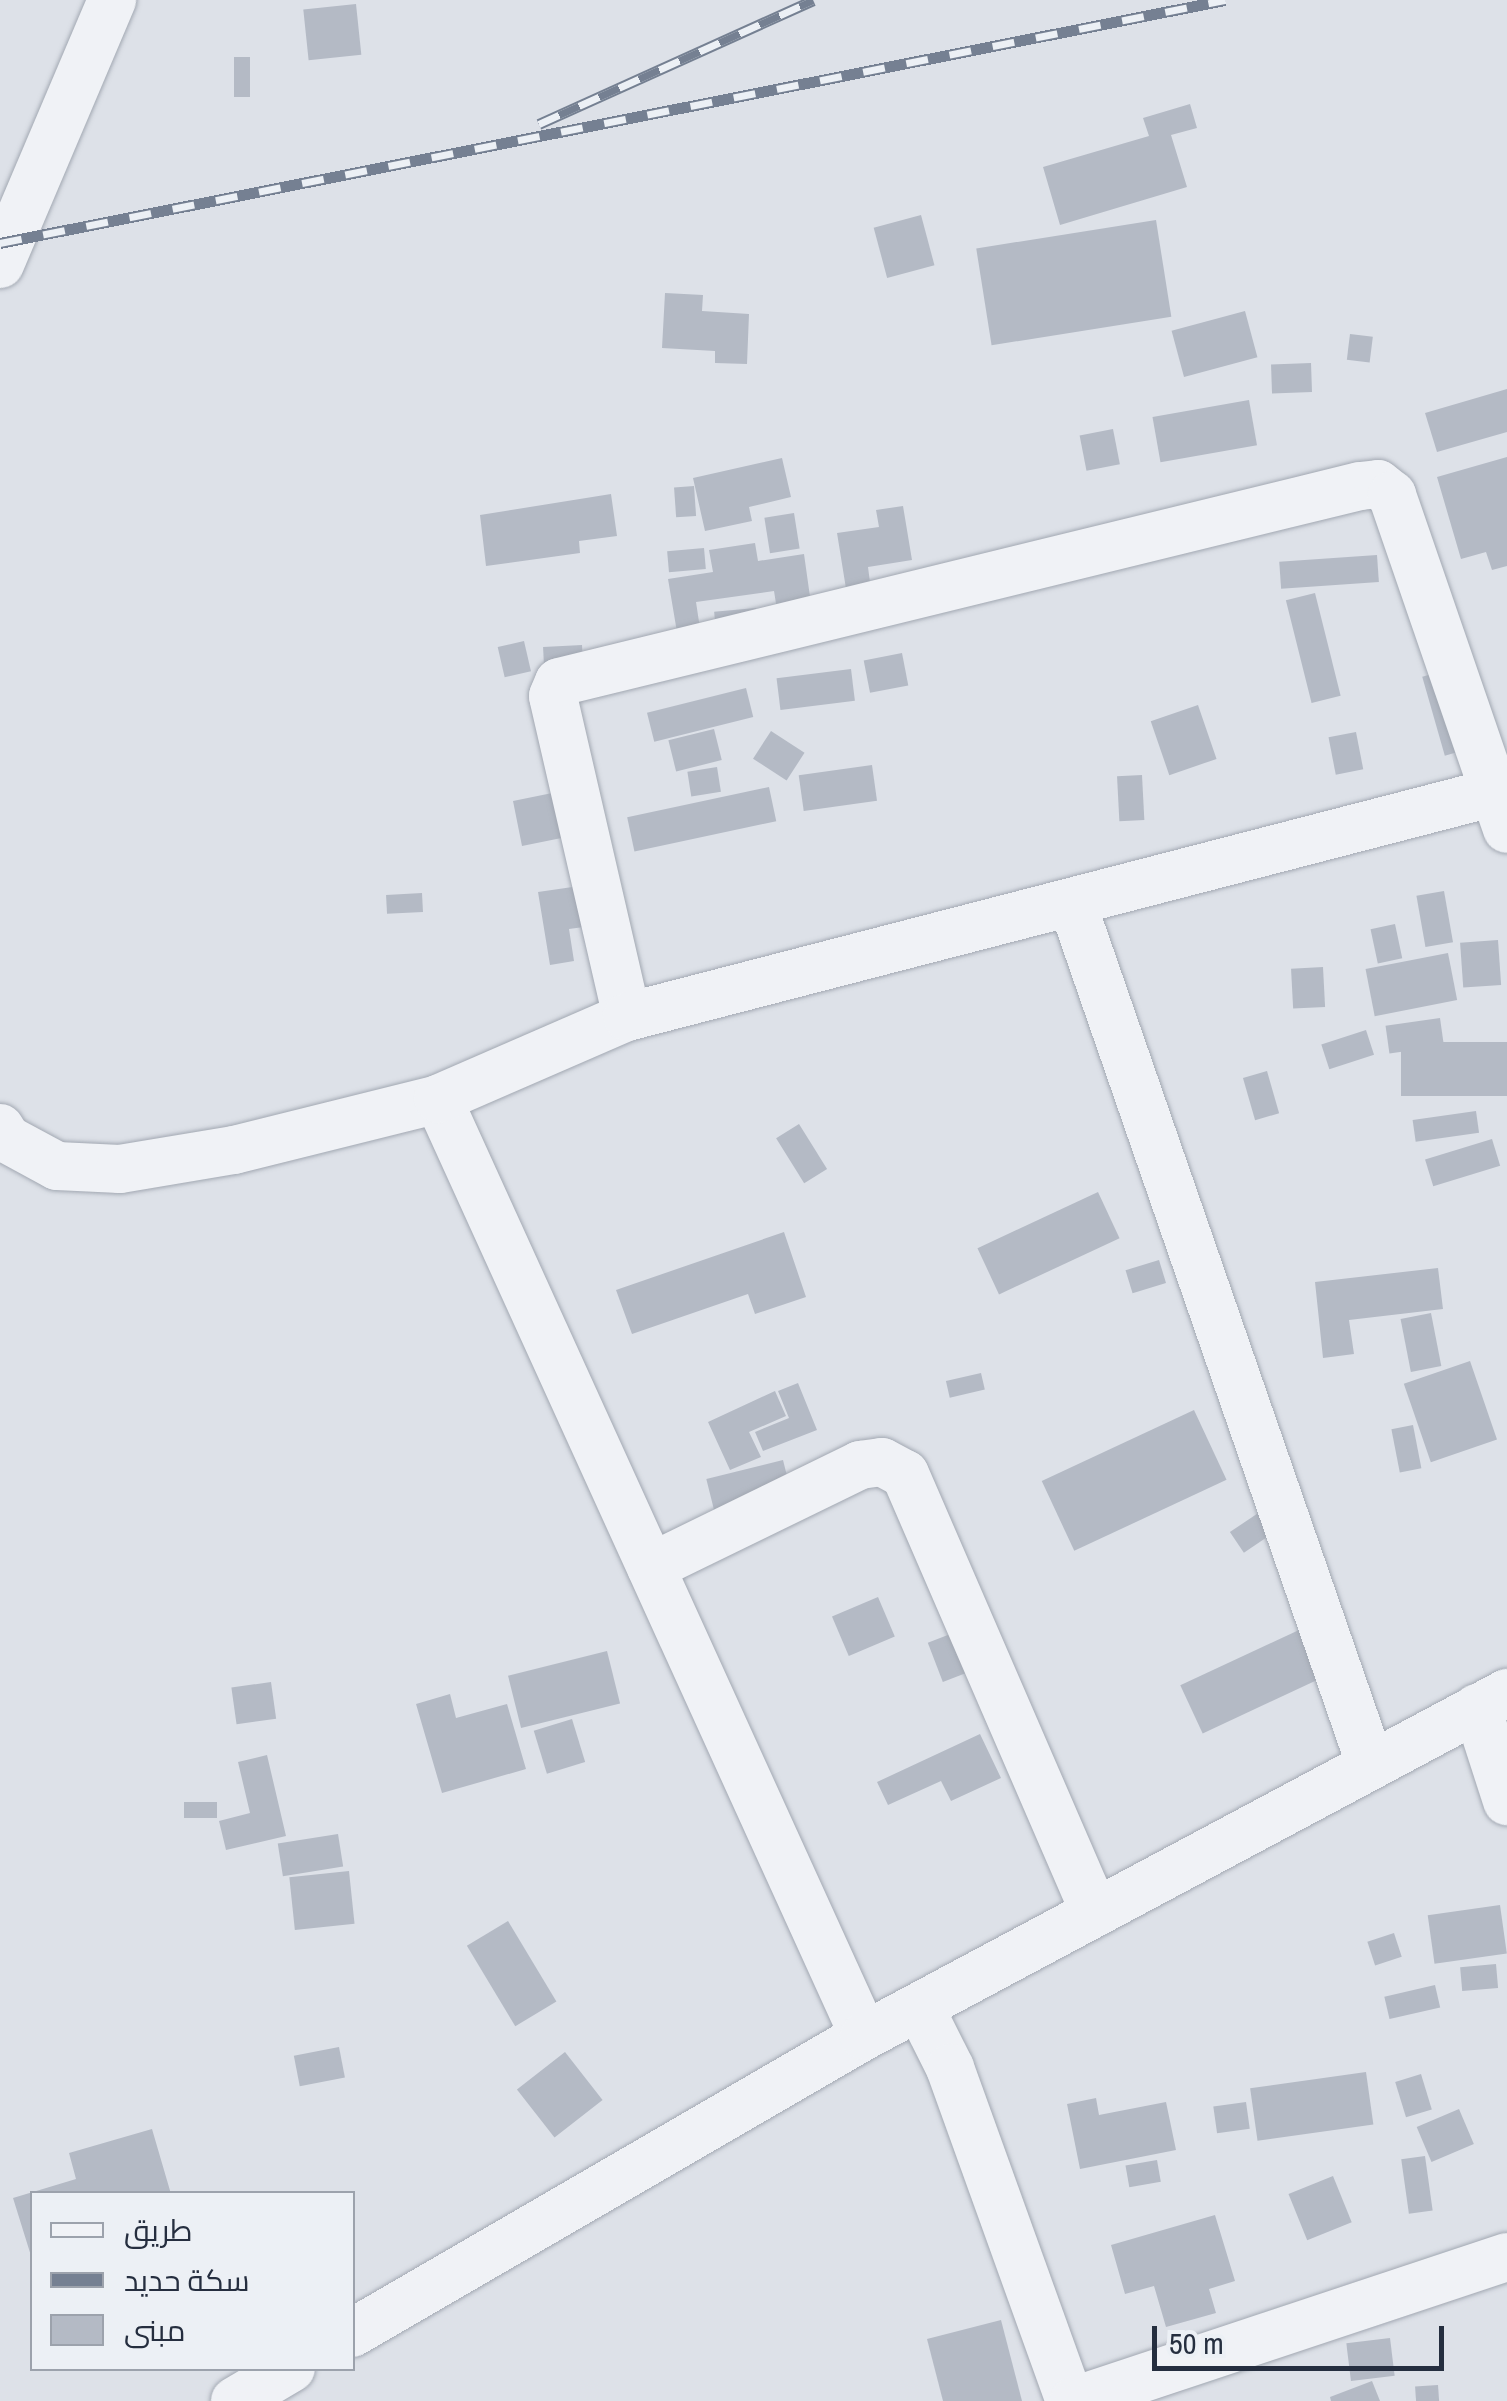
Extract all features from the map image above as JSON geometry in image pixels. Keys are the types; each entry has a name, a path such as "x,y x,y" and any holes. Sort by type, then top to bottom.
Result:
{"street":[{"path":"0,264 112,0"},
{"path":"0,1128 8,1139 57,1166 120,1169 234,1150 438,1099 627,1017 1072,902 1503,803 1392,495 1378,484 560,682 553,696 627,1017"},
{"path":"1072,902 1370,1764"},
{"path":"438,1099 864,2036"},
{"path":"651,1567 860,1465 882,1462 905,1474 1094,1913"},
{"path":"355,2331 864,2036 1492,1700 1507,1801"},
{"path":"920,2008 950,2068 1072,2401 1507,2257"},
{"path":"235,2401 286,2371"}],"building":[{"path":"356,4 361,55 309,60 303,10"},
{"path":"234,57 250,57 250,97 234,97"},
{"path":"1190,104 1197,128 1171,135 1187,187 1060,225 1043,167 1149,136 1143,118"},
{"path":"921,215 934,265 887,278 874,228"},
{"path":"1156,220 1171,317 992,345 976,248"},
{"path":"665,293 703,295 702,311 749,314 747,364 715,363 715,351 662,348"},
{"path":"1245,311 1257,357 1184,377 1172,331"},
{"path":"1350,334 1373,337 1370,363 1347,360"},
{"path":"1311,363 1312,392 1272,393 1271,364"},
{"path":"1507,389 1507,432 1437,452 1425,413"},
{"path":"1249,400 1257,445 1160,462 1152,417"},
{"path":"1113,429 1120,464 1086,471 1080,435"},
{"path":"1507,457 1507,566 1492,570 1486,552 1461,559 1437,477"},
{"path":"782,458 791,497 749,507 752,521 705,531 693,478"},
{"path":"694,486 696,516 676,517 674,487"},
{"path":"611,494 617,536 579,541 580,553 486,566 480,515"},
{"path":"903,506 912,560 868,567 872,598 848,601 837,533 879,527 876,510"},
{"path":"794,513 800,549 770,553 764,518"},
{"path":"755,543 758,561 804,554 812,611 778,616 774,591 696,602 701,635 678,638 668,579 713,572 709,550"},
{"path":"704,548 706,569 669,572 667,551"},
{"path":"1377,555 1379,582 1281,589 1279,562"},
{"path":"1315,593 1341,696 1312,703 1286,600"},
{"path":"756,608 758,629 716,633 714,612"},
{"path":"524,641 531,671 505,677 498,647"},
{"path":"582,645 583,664 544,666 543,647"},
{"path":"902,653 908,685 870,693 864,660"},
{"path":"1453,668 1476,747 1445,756 1422,677"},
{"path":"851,669 855,701 780,710 777,678"},
{"path":"746,688 753,717 654,742 647,713"},
{"path":"1198,705 1217,759 1169,775 1151,721"},
{"path":"714,729 722,760 676,771 668,740"},
{"path":"771,731 805,753 787,780 753,759"},
{"path":"1356,732 1363,769 1336,775 1329,737"},
{"path":"872,765 877,801 804,811 799,775"},
{"path":"717,767 721,792 691,796 687,772"},
{"path":"1142,775 1144,820 1119,821 1117,776"},
{"path":"769,787 776,821 634,851 627,817"},
{"path":"567,790 596,831 522,846 513,801"},
{"path":"607,882 613,923 569,929 574,961 550,965 538,892"},
{"path":"1444,891 1453,942 1425,947 1416,896"},
{"path":"422,893 423,912 387,914 386,895"},
{"path":"1395,924 1402,958 1378,963 1371,929"},
{"path":"1498,940 1501,985 1463,988 1460,943"},
{"path":"1448,953 1457,1000 1375,1016 1366,969"},
{"path":"1323,967 1325,1007 1293,1009 1291,969"},
{"path":"1440,1018 1444,1046 1389,1053 1386,1026"},
{"path":"1366,1030 1374,1055 1329,1069 1321,1045"},
{"path":"1401,1042 1507,1042 1507,1096 1401,1096"},
{"path":"1267,1071 1279,1113 1255,1120 1243,1078"},
{"path":"1476,1111 1479,1133 1416,1142 1413,1120"},
{"path":"799,1124 827,1169 804,1183 776,1138"},
{"path":"1492,1139 1500,1166 1433,1186 1425,1159"},
{"path":"1098,1192 1120,1238 999,1294 977,1248"},
{"path":"784,1232 806,1297 755,1314 748,1294 632,1334 616,1290"},
{"path":"1159,1260 1166,1283 1133,1293 1126,1270"},
{"path":"1438,1268 1443,1309 1349,1320 1354,1354 1323,1358 1315,1282"},
{"path":"1431,1313 1441,1366 1411,1372 1401,1319"},
{"path":"1470,1361 1497,1439 1431,1462 1404,1384"},
{"path":"981,1373 985,1390 950,1398 946,1381"},
{"path":"798,1383 817,1430 763,1451 755,1432 789,1418 778,1391"},
{"path":"775,1391 786,1416 749,1432 761,1457 730,1470 708,1422"},
{"path":"1194,1410 1227,1480 1074,1551 1042,1481"},
{"path":"1413,1425 1421,1468 1400,1472 1391,1429"},
{"path":"783,1460 792,1495 715,1514 706,1479"},
{"path":"1273,1503 1287,1524 1244,1553 1230,1532"},
{"path":"878,1597 895,1637 849,1656 832,1617"},
{"path":"1299,1630 1321,1678 1203,1733 1180,1685"},
{"path":"953,1633 968,1672 943,1682 928,1643"},
{"path":"607,1651 620,1703 521,1728 508,1676"},
{"path":"271,1682 276,1719 237,1724 231,1688"},
{"path":"450,1694 456,1718 507,1704 526,1769 442,1793 416,1704"},
{"path":"572,1719 585,1762 547,1774 534,1731"},
{"path":"980,1734 1001,1778 951,1801 941,1781 888,1805 877,1782"},
{"path":"267,1755 286,1836 226,1850 219,1821 250,1813 238,1762"},
{"path":"184,1802 217,1802 217,1818 184,1818"},
{"path":"338,1834 343,1867 283,1876 278,1844"},
{"path":"349,1871 355,1924 295,1930 289,1877"},
{"path":"1500,1905 1507,1954 1435,1964 1428,1915"},
{"path":"508,1921 556,2002 515,2026 467,1946"},
{"path":"1394,1933 1402,1957 1375,1965 1367,1942"},
{"path":"1496,1964 1498,1988 1462,1991 1460,1967"},
{"path":"1435,1985 1440,2007 1390,2019 1384,1997"},
{"path":"339,2047 345,2077 300,2086 294,2056"},
{"path":"565,2052 603,2100 554,2138 517,2090"},
{"path":"1366,2072 1373,2124 1258,2141 1250,2088"},
{"path":"1421,2074 1432,2109 1406,2117 1395,2082"},
{"path":"1096,2098 1099,2115 1166,2102 1176,2150 1080,2169 1067,2104"},
{"path":"1246,2102 1250,2129 1217,2133 1213,2107"},
{"path":"1459,2109 1474,2144 1432,2162 1417,2127"},
{"path":"152,2129 170,2191 36,2191 76,2179 69,2153"},
{"path":"1425,2156 1433,2210 1409,2214 1401,2159"},
{"path":"1157,2160 1161,2182 1129,2187 1125,2166"},
{"path":"1333,2176 1352,2222 1307,2240 1288,2194"},
{"path":"30,2193 30,2253 13,2198"},
{"path":"1215,2215 1235,2281 1209,2289 1216,2313 1166,2327 1154,2286 1125,2294 1111,2245"},
{"path":"1001,2320 1022,2401 943,2401 927,2339"},
{"path":"1390,2338 1395,2376 1351,2381 1346,2343"},
{"path":"1372,2381 1380,2401 1331,2401 1330,2397"},
{"path":"1438,2385 1439,2401 1416,2401 1415,2387"}],"railway":[{"path":"539,124 813,0"},
{"path":"0,243 1225,0"}]}
